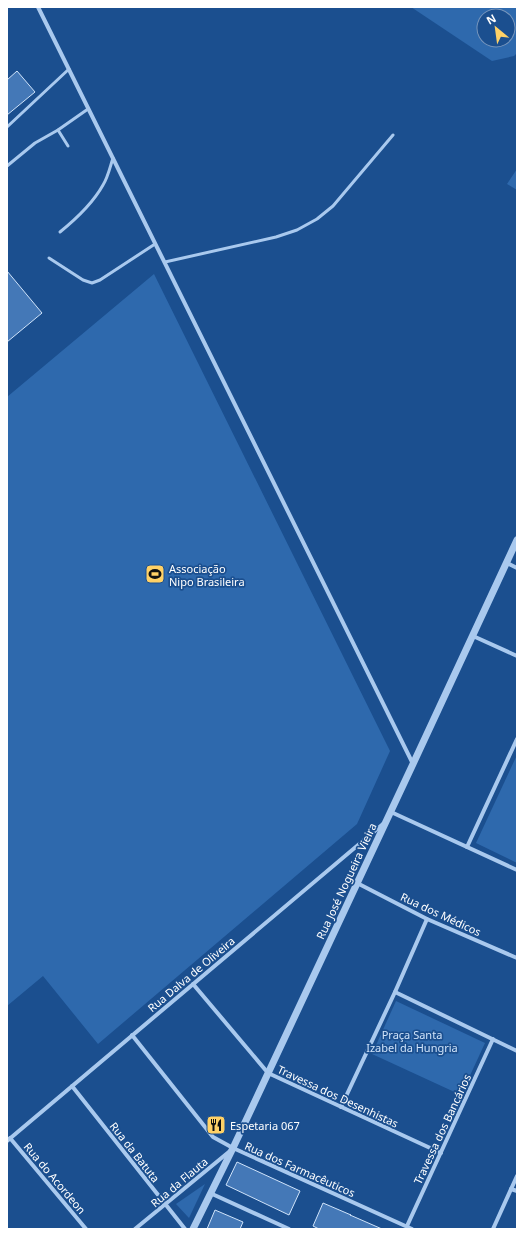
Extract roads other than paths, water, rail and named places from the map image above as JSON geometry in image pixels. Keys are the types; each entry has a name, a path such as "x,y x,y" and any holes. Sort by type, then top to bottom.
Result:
{"street":[{"path":"38,7 414,764"},
{"name":"Rua José Nogueira Vieira","path":"193,1229 233,1148 414,764 517,540"},
{"path":"507,563 517,568"},
{"path":"473,636 517,656"},
{"path":"467,847 516,743"},
{"path":"391,812 517,870"},
{"name":"Rua Dalva de Oliveira","path":"8,1139 387,821"},
{"name":"Rua dos Médicos","path":"358,883 428,919 517,958"},
{"path":"340,1107 428,919"},
{"name":"Travessa dos Desenhistas","path":"193,984 268,1073 441,1153"},
{"path":"395,992 517,1051"},
{"name":"Rua dos Farmacêuticos","path":"132,1035 213,1137 233,1148 412,1229"},
{"name":"Travessa dos Bancários","path":"407,1226 492,1039"},
{"name":"Rua da Batuta","path":"72,1086 185,1229"},
{"name":"Rua do Acordeon","path":"8,1139 86,1229"},
{"name":"Rua da Flauta","path":"135,1229 233,1148"},
{"path":"493,1229 517,1176"},
{"path":"511,1189 517,1191"},
{"path":"210,1193 289,1229"}],"lane":[{"path":"7,127 69,69"},
{"path":"7,166 35,143 58,130 88,109"},
{"path":"58,130 68,146"},
{"path":"165,262 276,237 297,230 318,219 333,206 393,135"},
{"path":"60,232 76,220 97,194 107,177 113,158"},
{"path":"49,258 82,280 92,284 155,244"}],"place":[{"name":"Associação Nipo Brasileira","path":"155,574"},
{"name":"Espetaria 067","path":"216,1125"}],"park label":[{"name":"Praça Santa Izabel da Hungria","path":"412,1040"}]}
